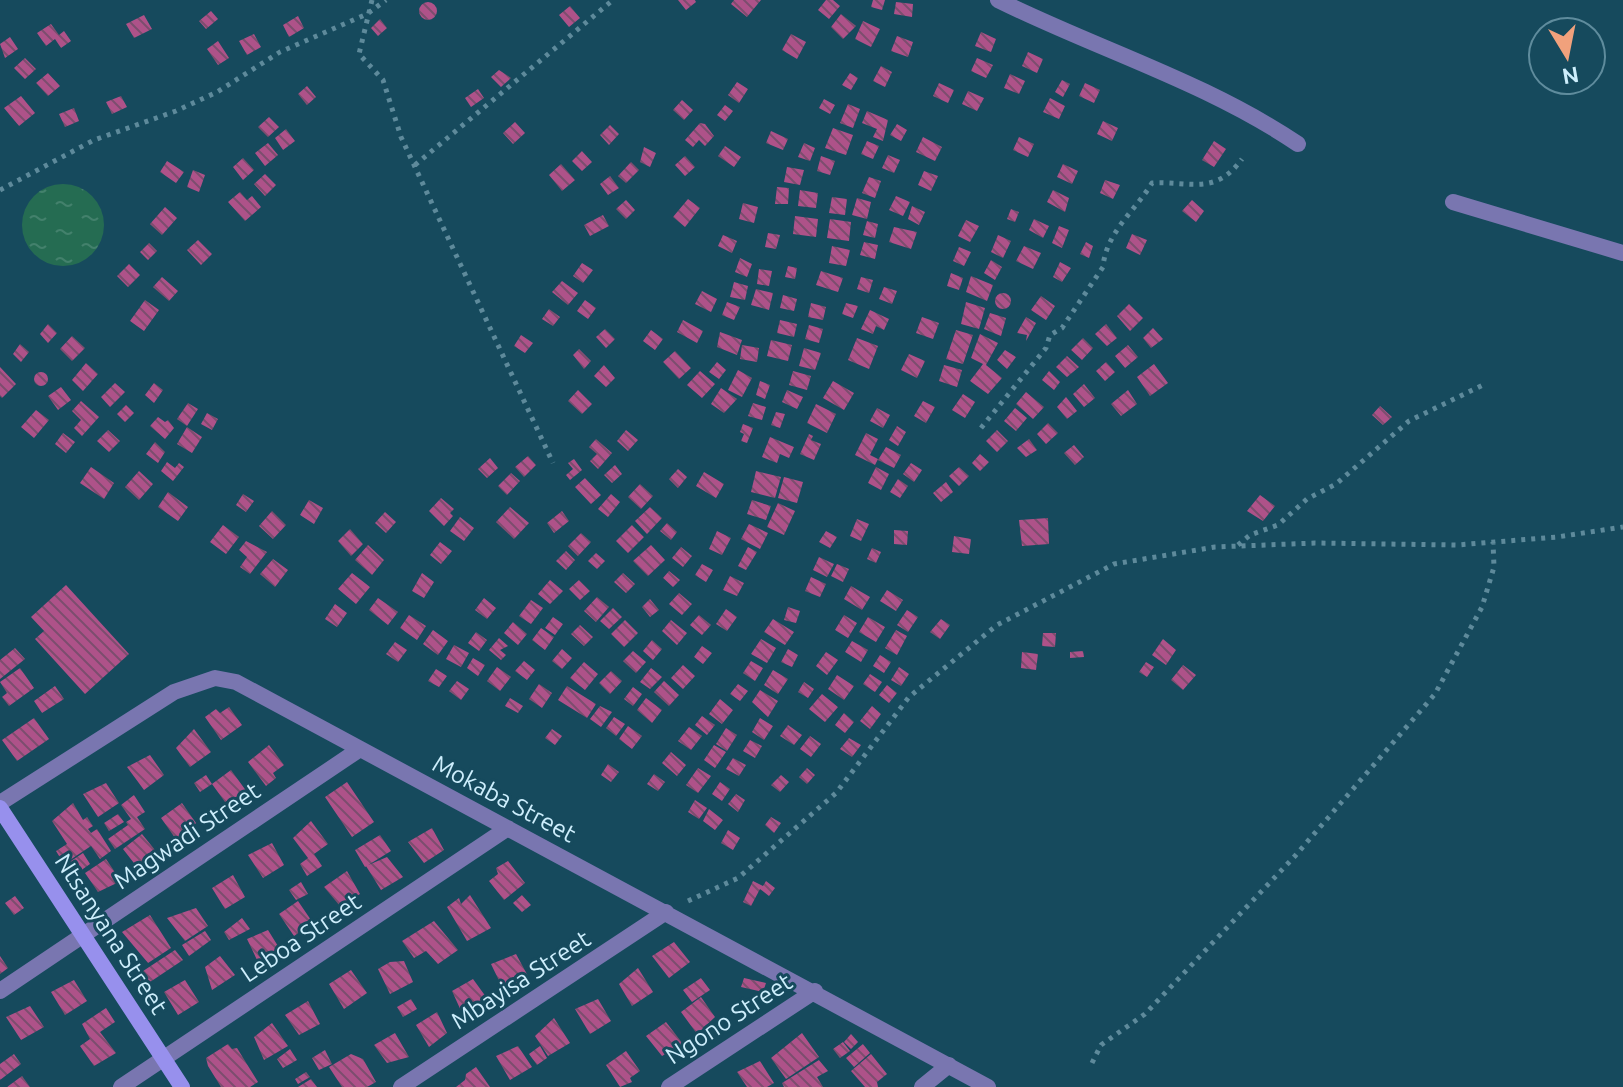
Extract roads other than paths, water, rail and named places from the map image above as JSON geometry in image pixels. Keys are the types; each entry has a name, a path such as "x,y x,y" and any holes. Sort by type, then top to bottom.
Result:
{"street":[{"path":"998,0 1211,96 1270,125 1298,144"},
{"path":"1453,202 1623,253"},
{"name":"Mokaba Street","path":"2,812 174,692 215,678 236,682 815,991 988,1087"},
{"name":"Magwadi Street","path":"0,991 360,749"},
{"name":"Ntsanyana Street","path":"2,812 182,1087"},
{"name":"Leboa Street","path":"121,1087 508,828"},
{"name":"Mbayisa Street","path":"401,1087 666,912"},
{"name":"Ngono Street","path":"669,1087 815,991"},
{"path":"922,1087 949,1065"}],"water":[{"path":"63,184 79,187 92,196 101,209 104,225 101,241 92,254 79,263 63,266 47,263 34,254 25,241 22,225 25,209 34,196 47,187"}]}
